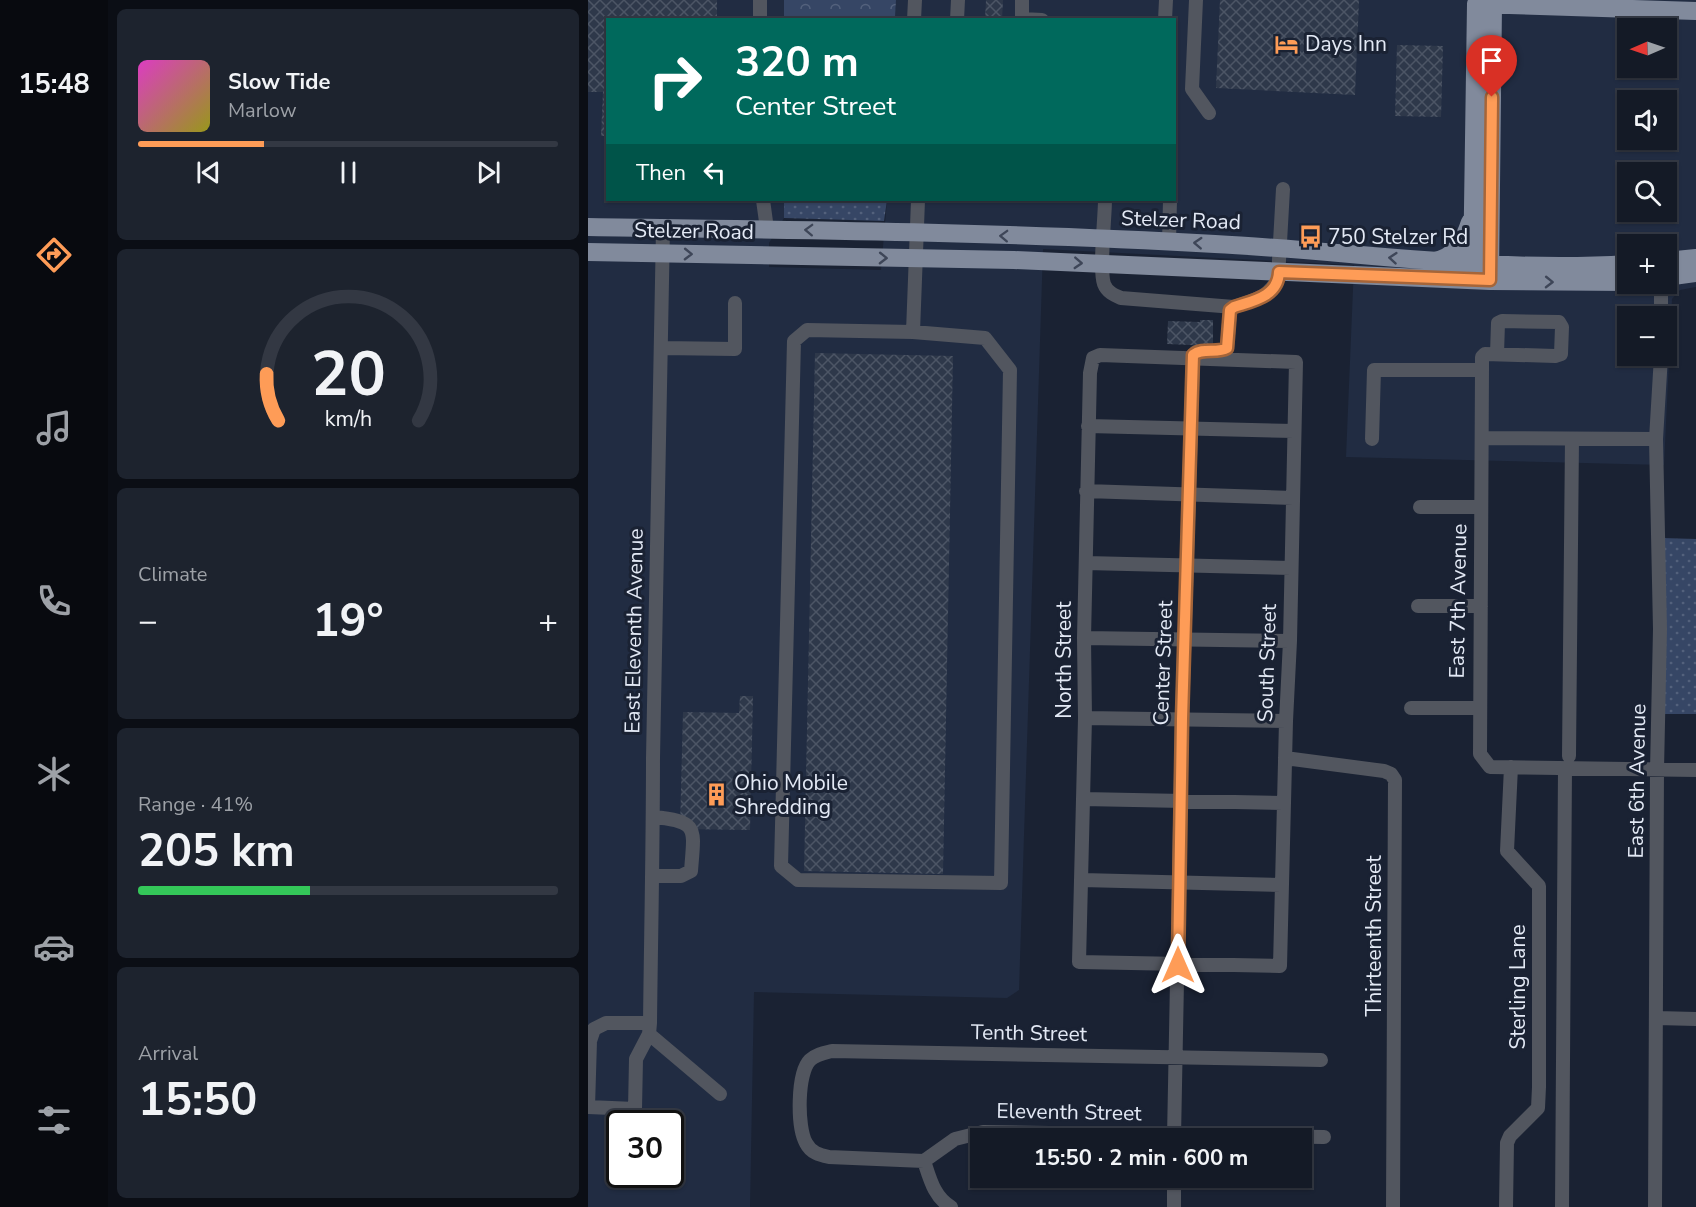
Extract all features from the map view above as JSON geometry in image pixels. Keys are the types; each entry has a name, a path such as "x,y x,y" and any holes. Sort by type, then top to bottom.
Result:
{"main road":[{"path":"1485,2 1572,3 1696,11"},
{"path":"1428,261 1446,258 1458,247 1469,224 1485,2"},
{"path":"1481,272 1485,2"},
{"path":"1473,190 1481,272"},
{"name":"Stelzer Road","path":"588,227 916,233 1280,247 1428,261 1481,272 1617,281"},
{"name":"Stelzer Road","path":"588,252 916,258 1279,272 1481,272 1617,265"},
{"path":"1677,260 1696,258"},
{"path":"1677,276 1696,273"}],"street":[{"path":"760,0 760,18"},
{"path":"914,18 915,0"},
{"path":"957,18 958,0"},
{"path":"1022,0 1022,18"},
{"path":"1165,18 1166,0"},
{"path":"1196,0 1192,89 1209,113"},
{"path":"1106,201 1102,264 1104,284 1111,294 1121,298 1234,307 1264,297 1273,289 1278,278 1282,189"},
{"path":"763,201 768,229"},
{"path":"913,332 918,201"},
{"path":"1169,242 1170,201"},
{"name":"East Eleventh Avenue","path":"650,1028 663,228"},
{"path":"661,348 735,349 735,303"},
{"path":"1193,358 1197,352 1224,351 1227,348 1229,315 1234,307"},
{"path":"1372,439 1374,370 1482,370 1482,357 1485,354 1555,356 1561,354 1562,327 1558,322 1502,321 1498,323 1497,354"},
{"path":"807,330 913,332 986,338 1010,370 1002,883 798,880 781,866 794,341 807,330"},
{"name":"North Street","path":"1178,965 1079,962 1085,718 1086,491 1089,373 1093,358 1100,355 1193,358"},
{"name":"South Street","path":"1178,965 1280,966 1283,803 1290,641 1296,362 1193,358"},
{"name":"Center Street","path":"1174,1128 1180,801 1193,358"},
{"name":"East 6th Avenue","path":"1655,1207 1660,629 1656,439 1660,366"},
{"name":"East 7th Avenue","path":"1482,370 1480,754 1490,767 1511,767"},
{"path":"1088,426 1294,431"},
{"path":"1482,438 1656,439"},
{"path":"1562,1207 1572,439"},
{"path":"1086,491 1293,498"},
{"path":"1420,507 1481,507"},
{"path":"1086,563 1291,568"},
{"path":"1418,606 1481,606"},
{"path":"1084,638 1290,641"},
{"path":"1411,708 1480,708"},
{"path":"1085,718 1286,721"},
{"name":"Thirteenth Street","path":"1285,758 1384,771 1391,774 1395,780 1393,1207"},
{"path":"1511,767 1567,762 1657,770 1696,770"},
{"name":"Sterling Lane","path":"1506,1207 1507,1143 1510,1136 1538,1108 1539,1087 1539,886 1508,851 1511,767"},
{"path":"1083,799 1283,803"},
{"path":"652,876 681,876 691,871 693,835 687,824 675,819 653,817"},
{"path":"1082,880 1281,885"},
{"path":"1657,1018 1696,1019"},
{"path":"650,1028 636,1059 635,1109 588,1107 590,1041 594,1029 606,1023 650,1028 720,1094"},
{"name":"Tenth Street","path":"924,1161 829,1157 816,1154 806,1145 800,1129 801,1083 809,1061 820,1054 832,1052 1321,1060"},
{"name":"Eleventh Street","path":"924,1161 955,1139 970,1135"},
{"name":"Eleventh Street","path":"1312,1137 1324,1137"},
{"path":"924,1161 933,1189 943,1203 951,1207"},
{"path":"1174,1188 1174,1207"}],"shaded area":[{"path":"588,0 784,0 784,18 606,18 606,201 784,201 784,218 769,243 769,267 881,270 887,201 1176,201 1176,18 895,18 896,0 1696,0 1696,287 1680,290 1677,293 1677,234 1617,234 1617,294 1676,294 1672,299 1672,306 1617,306 1617,366 1669,366 1664,465 1346,457 1354,265 1043,249 1019,990 1007,998 754,992 750,1207 588,1207"}],"green space":[{"path":"784,0 896,0 895,18 784,18"},
{"path":"784,201 887,201 884,221 784,218"},
{"path":"1662,538 1696,539 1696,714 1662,714"}],"building":[{"path":"588,0 717,0 717,18 606,18 606,136 601,136 603,92 588,92"},
{"path":"986,0 1003,0 1002,18 985,18"},
{"name":"Days Inn","path":"1220,0 1359,0 1355,95 1216,88"},
{"path":"1397,45 1443,46 1441,117 1395,116"},
{"path":"1200,320 1213,320 1213,346 1167,344 1168,321 1200,322"},
{"path":"815,353 953,356 943,874 804,871"},
{"path":"740,696 753,696 750,830 680,829 683,712 739,713"}],"place":[{"name":"Days Inn","path":"1287,44"},
{"name":"750 Stelzer Rd","path":"1310,237"},
{"name":"Ohio Mobile Shredding","path":"716,795"}],"route":[{"path":"1178,965 1182,719 1193,355 1201,351 1224,351 1228,345 1230,310 1264,297 1273,289 1279,272 1490,280 1492,97"}]}
